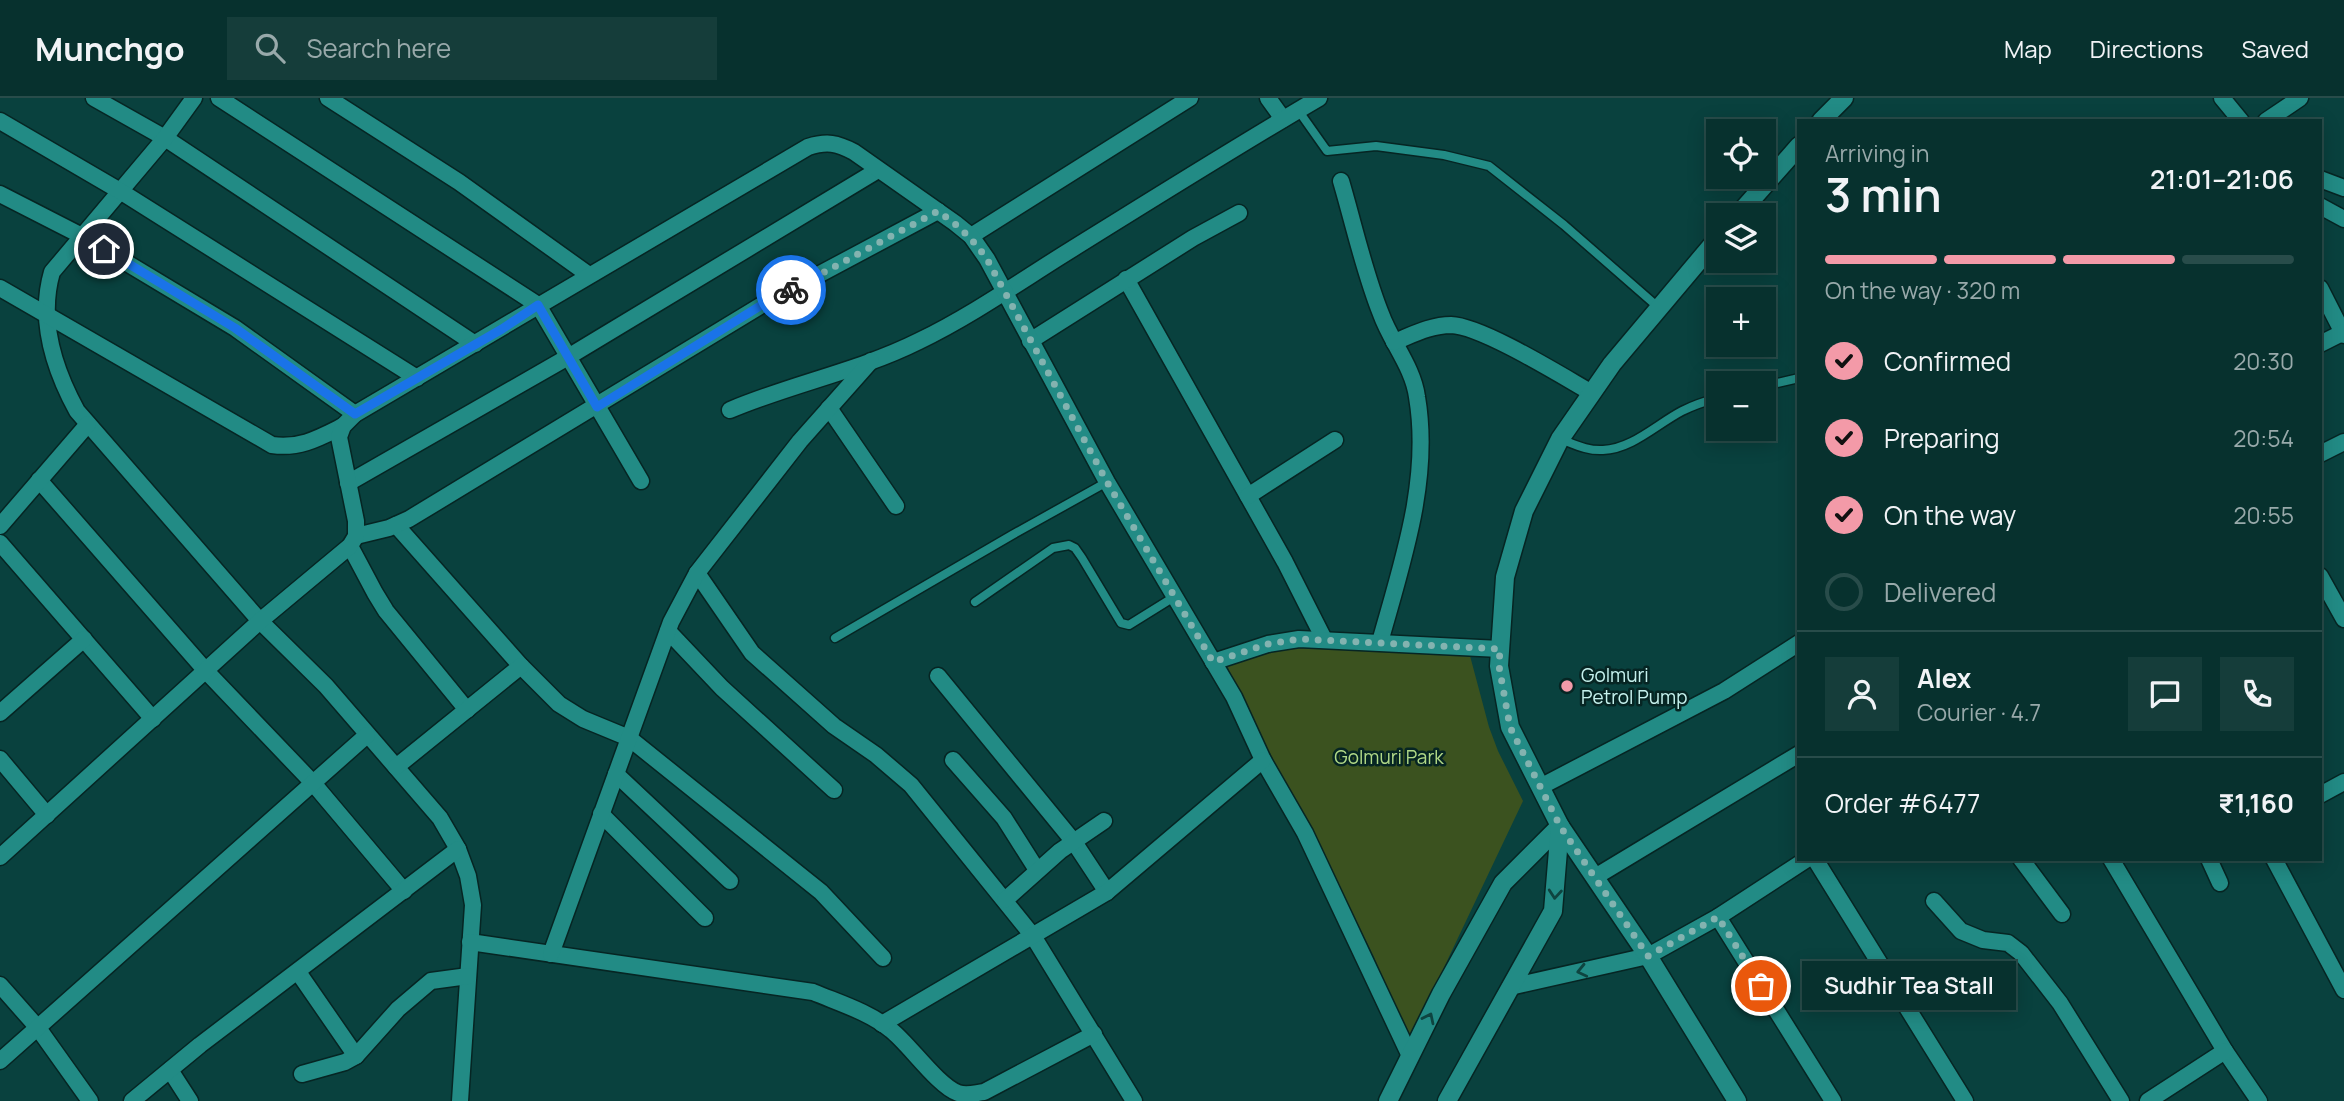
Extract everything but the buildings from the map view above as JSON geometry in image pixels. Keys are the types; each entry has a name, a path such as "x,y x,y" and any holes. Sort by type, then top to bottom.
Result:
{"street":[{"path":"94,98 165,138 475,344"},
{"path":"194,98 165,138 52,272 46,291 45,316 52,348 65,390 77,411 260,621 326,686 440,818 458,849 468,876 472,905 460,1101"},
{"path":"219,98 538,305 641,481"},
{"path":"328,98 459,182 589,275"},
{"path":"971,236 1190,98"},
{"path":"1268,98 1283,119"},
{"path":"730,410 920,341 1319,98"},
{"path":"1823,119 1844,98"},
{"path":"2269,119 2300,98"},
{"path":"0,121 120,191 416,378"},
{"path":"0,288 272,445 288,447 306,444 343,426 355,414 808,147 823,142 837,143 971,236 987,259 1107,482 1234,697 1263,760 1305,834 1410,1056"},
{"path":"1749,203 1797,148"},
{"path":"348,483 568,357 878,170"},
{"path":"2322,180 2344,188"},
{"path":"1342,181 1377,303 1413,380 1419,405 1421,444 1411,529 1380,642"},
{"path":"0,194 82,236 235,328 355,414"},
{"path":"2322,207 2344,219"},
{"path":"0,857 353,540 410,519 760,306 938,211"},
{"path":"1030,341 1126,279 1239,213"},
{"path":"1706,252 1612,364 1560,439 1524,511 1505,578 1499,666 1510,727 1560,826 1648,956 1737,1101"},
{"path":"1126,279 1285,562 1324,639"},
{"path":"2322,292 2344,333 2322,343"},
{"path":"1394,342 1440,326 1467,328 1592,393"},
{"path":"551,954 668,631 697,573 800,441 870,361"},
{"path":"829,408 896,506"},
{"path":"0,526 88,424"},
{"path":"343,426 339,437 356,521 353,540 375,593 386,611 467,710"},
{"path":"1248,496 1335,440"},
{"path":"2322,453 2344,442"},
{"path":"39,480 206,671 313,783 404,891"},
{"path":"396,525 559,704 583,719 629,738 821,892 883,958"},
{"path":"0,543 153,719"},
{"path":"697,573 752,653 834,726 876,755 911,785 1033,936 1134,1101"},
{"path":"2322,580 2344,619"},
{"path":"668,631 722,688 834,790"},
{"path":"0,713 84,639"},
{"path":"1213,662 1268,644 1299,639 1500,649"},
{"path":"1540,787 1724,691 1797,644"},
{"path":"396,767 522,666"},
{"path":"937,676 1074,842 1107,892"},
{"path":"0,1061 367,735"},
{"path":"1595,877 1797,755"},
{"path":"0,759 47,815"},
{"path":"953,760 1004,818 1037,870"},
{"path":"882,1024 1107,892 1263,760"},
{"path":"616,774 730,881"},
{"path":"2322,795 2341,790"},
{"path":"601,814 705,918"},
{"path":"1005,900 1037,870 1104,821"},
{"path":"1388,1101 1441,994 1503,883 1560,826"},
{"path":"1447,1101 1553,911 1560,826"},
{"path":"132,1101 458,849"},
{"path":"1510,988 1648,956 1718,917 1804,861"},
{"path":"1816,861 1965,1101"},
{"path":"2022,861 2062,914"},
{"path":"2112,861 2225,1051 2259,1101"},
{"path":"2210,861 2220,883"},
{"path":"2275,861 2344,990"},
{"path":"1934,901 1961,931 1983,940 2008,943 2027,958 2060,1003 2121,1101"},
{"path":"1718,917 1833,1101"},
{"path":"470,942 813,992 861,1012 891,1029 956,1092 968,1094 984,1091 1094,1034"},
{"path":"298,972 356,1056"},
{"path":"302,1074 345,1062 356,1056 398,1009 431,981 468,976"},
{"path":"0,985 38,1028 90,1101"},
{"path":"2148,1101 2225,1051"},
{"path":"170,1070 190,1101"}],"lane":[{"path":"1298,110 1327,150 1376,146 1444,155 1489,166 1564,225 1658,307"},
{"path":"1776,383 1797,378"},
{"path":"1560,439 1584,449 1604,451 1628,443 1681,411 1706,401"},
{"path":"835,638 1107,482"},
{"path":"975,602 1061,545 1075,548 1121,623 1129,625 1174,597"}],"green space":[{"name":"Golmuri Park","path":"1300,645 1469,652 1489,727 1523,801 1409,1041 1374,957 1327,861 1234,687 1227,664"}],"way so far":[{"path":"791,290 938,211 955,223 971,236 987,259 1107,482 1213,662 1268,644 1299,639 1500,649 1499,666 1510,727 1560,826 1648,956 1718,917 1761,986"}],"place":[{"name":"Golmuri Petrol Pump","path":"1567,686"},
{"name":"Sudhir Tea Stall","path":"1761,986"}],"route":[{"path":"104,249 235,328 355,414 502,329 538,305 597,407 760,306 791,290"}]}
